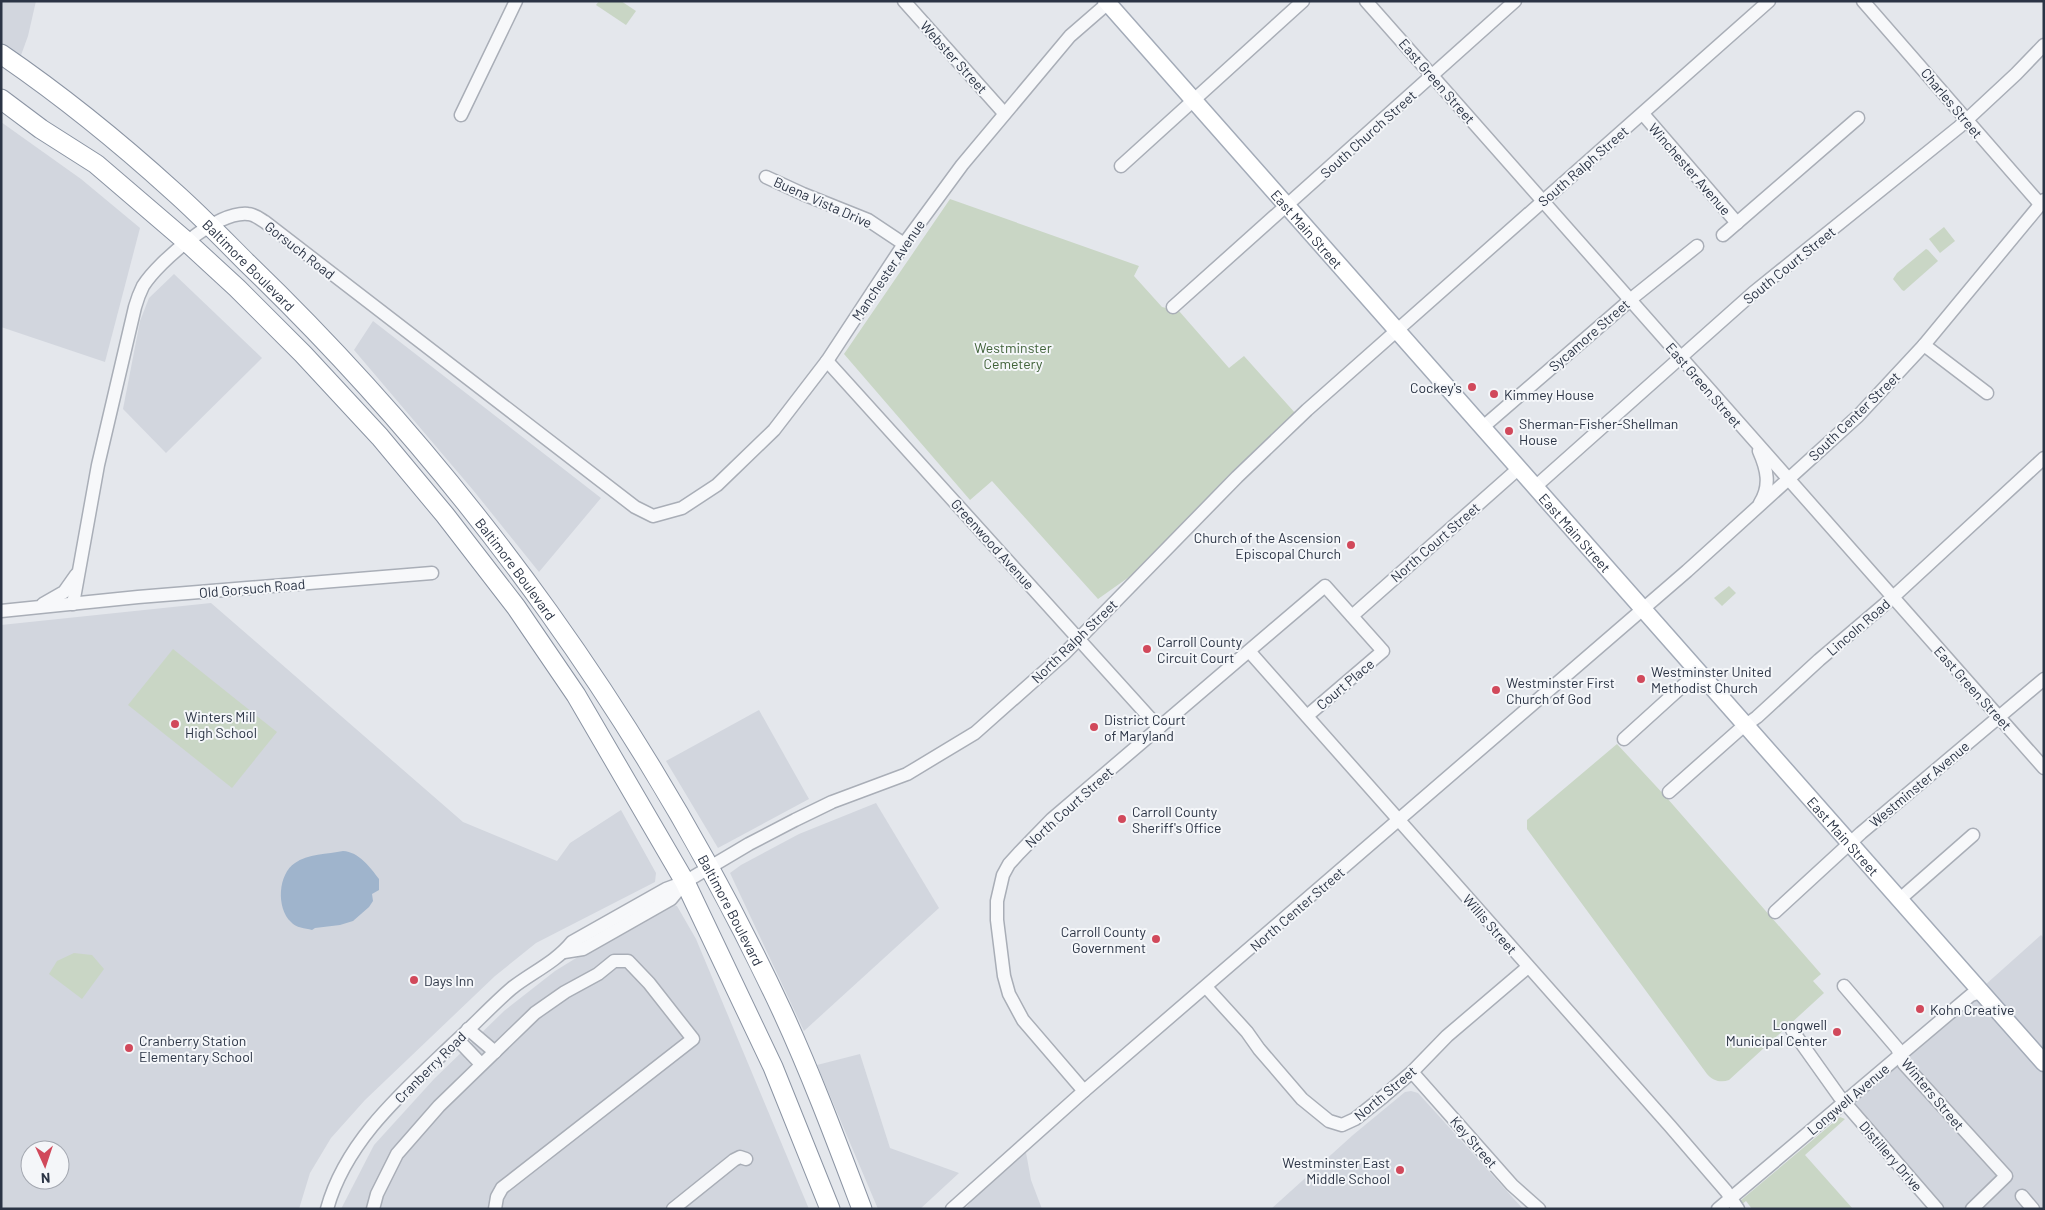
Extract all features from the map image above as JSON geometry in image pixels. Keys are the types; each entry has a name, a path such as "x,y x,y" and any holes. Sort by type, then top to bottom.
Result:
{"highway":[{"name":"Baltimore Boulevard","path":"1,54 104,131 174,191 280,294 390,411 438,467 514,562 567,635 648,760 698,875 830,1209"},
{"name":"Baltimore Boulevard","path":"1,99 96,164 187,242 237,288 350,403 404,465 481,561 563,675 698,875 784,1015 833,1131 862,1209"}],"main road":[{"name":"East Main Street","path":"1107,2 2044,1063"}],"street":[{"path":"461,115 516,1"},
{"name":"Webster Street","path":"904,1 1004,113"},
{"path":"1121,166 1303,1"},
{"name":"East Green Street","path":"1366,1 2044,768"},
{"name":"South Church Street","path":"1173,307 1515,1"},
{"name":"South Ralph Street","path":"1398,331 1769,1"},
{"name":"Charles Street","path":"1864,1 1928,73 1966,120 2042,202"},
{"name":"Manchester Avenue","path":"653,516 682,508 717,485 774,430 827,361 904,244 962,165 1070,36 1107,2"},
{"name":"South Court Street","path":"1535,487 1753,294 1966,120 2044,45"},
{"name":"Winchester Avenue","path":"1643,114 1737,223"},
{"path":"1723,235 1858,118"},
{"name":"Buena Vista Drive","path":"766,177 868,220 904,244"},
{"name":"South Center Street","path":"1643,610 1858,416 1924,345 2042,202"},
{"name":"Gorsuch Road","path":"73,604 98,465 132,314 142,288 171,254 187,242 222,220 242,214 250,214 265,222 635,507 653,516"},
{"name":"Sycamore Street","path":"1483,427 1630,300 1698,246"},
{"name":"North Ralph Street","path":"698,875 794,820 832,802 907,774 975,733 1064,654 1237,477 1308,410 1398,331"},
{"path":"1924,345 1987,393"},
{"name":"Greenwood Avenue","path":"827,361 1026,579 1158,728"},
{"path":"1744,430 1758,449 1767,476 1766,492 1756,509"},
{"name":"Lincoln Road","path":"1669,792 1892,598 2044,458"},
{"name":"North Court Street","path":"1084,1091 1023,1020 1009,994 1004,976 998,928 998,902 1000,887 1009,864 1038,833 1325,586 1352,616 1518,469"},
{"path":"34,608 64,592 79,569"},
{"name":"Old Gorsuch Road","path":"73,604 432,573"},
{"path":"1,611 73,604"},
{"name":"North Center Street","path":"952,1209 1084,1091 1643,610"},
{"name":"Court Place","path":"1307,716 1383,652 1352,616"},
{"name":"Willis Street","path":"1249,651 1670,1126 1734,1204"},
{"path":"1624,740 1698,672"},
{"name":"Westminster Avenue","path":"1775,912 1851,843 2044,679"},
{"path":"1900,900 1973,835"},
{"name":"Cranberry Road","path":"326,1209 332,1189 342,1168 361,1139 413,1082 511,989 535,970 564,952 572,942 666,889 698,875"},
{"path":"373,1209 377,1194 397,1154 439,1106 470,1078 481,1064 535,1013 564,992 598,974 614,961 628,961 637,968 693,1039 502,1188 497,1197 495,1209"},
{"name":"North Street","path":"1206,987 1247,1032 1259,1049 1302,1099 1332,1123 1342,1125 1350,1122 1412,1072 1447,1036 1528,967"},
{"name":"Winters Street","path":"1844,986 1897,1048 1904,1064 2006,1176 1972,1209"},
{"name":"Longwell Avenue","path":"1718,1209 1734,1204 1844,1102 1971,995 1981,992"},
{"path":"468,1029 494,1052"},
{"name":"Distillery Drive","path":"1792,1030 1844,1102 1938,1209"},
{"path":"458,1040 481,1064"},
{"name":"Key Street","path":"1412,1072 1512,1185 1538,1209"},
{"path":"673,1209 734,1160 740,1157 746,1159"},
{"path":"2022,1196 2034,1209"}],"shaded area":[{"path":"1,1 36,1 28,36 20,58 1,44"},
{"path":"1,122 81,179 140,228 105,362 1,327"},
{"path":"174,274 262,358 166,453 123,409 140,321 149,298"},
{"path":"373,321 601,498 539,572 473,490 354,350"},
{"path":"211,603 463,822 557,861 570,843 621,810 656,873 655,882 536,943 495,976 365,1100 331,1138 310,1173 299,1209 1,1209 1,625"},
{"path":"759,710 809,799 718,848 666,761"},
{"path":"876,803 939,908 804,1031 730,873 741,865 799,834"},
{"path":"670,904 677,906 696,939 809,1209 341,1209 374,1145 434,1079 504,1011 555,971 654,910"},
{"path":"2041,935 2044,938 2044,1209 1935,1209 1843,1112"},
{"path":"860,1054 890,1148 959,1173 920,1209 878,1209 817,1065"},
{"name":"Westminster East Middle School","path":"1405,1092 1418,1093 1523,1209 1271,1209 1353,1135"},
{"path":"1025,1147 1031,1180 1042,1209 965,1209 1005,1162"}],"green space":[{"path":"599,1 621,1 636,11 626,25 596,5"},
{"name":"Westminster Cemetery","path":"950,199 1139,266 1134,276 1162,307 1179,311 1229,368 1244,356 1296,414 1139,570 1098,599 992,481 970,500 844,354"},
{"path":"1944,227 1955,241 1940,253 1929,239"},
{"path":"1926,249 1938,261 1904,291 1902,290 1893,279 1897,273"},
{"path":"1729,586 1736,593 1722,606 1714,598"},
{"path":"173,649 277,732 232,788 128,705"},
{"path":"1617,744 1667,798 1821,974 1813,981 1824,993 1729,1080 1717,1081 1707,1074 1527,829 1527,820"},
{"path":"74,953 92,955 104,969 82,999 49,974 57,961"},
{"path":"1840,1117 1845,1119 1805,1155 1853,1209 1752,1209 1746,1201 1740,1204 1740,1201"}],"water":[{"path":"343,851 359,857 379,879 379,890 372,894 373,901 369,907 353,921 340,925 312,930 293,924 286,916 281,900 282,883 289,868 305,858"}],"place":[{"name":"Cockey's","path":"1472,387"},
{"name":"Kimmey House","path":"1494,394"},
{"name":"Sherman-Fisher-Shellman House","path":"1509,431"},
{"name":"Church of the Ascension Episcopal Church","path":"1351,545"},
{"name":"Carroll County Circuit Court","path":"1147,649"},
{"name":"Westminster United Methodist Church","path":"1641,679"},
{"name":"Westminster First Church of God","path":"1496,690"},
{"name":"Winters Mill High School","path":"175,724"},
{"name":"District Court of Maryland","path":"1094,727"},
{"name":"Carroll County Sheriff's Office","path":"1122,819"},
{"name":"Carroll County Government","path":"1156,939"},
{"name":"Days Inn","path":"414,980"},
{"name":"Kohn Creative","path":"1920,1009"},
{"name":"Longwell Municipal Center","path":"1837,1032"},
{"name":"Cranberry Station Elementary School","path":"129,1048"},
{"name":"Westminster East Middle School","path":"1400,1170"}]}
